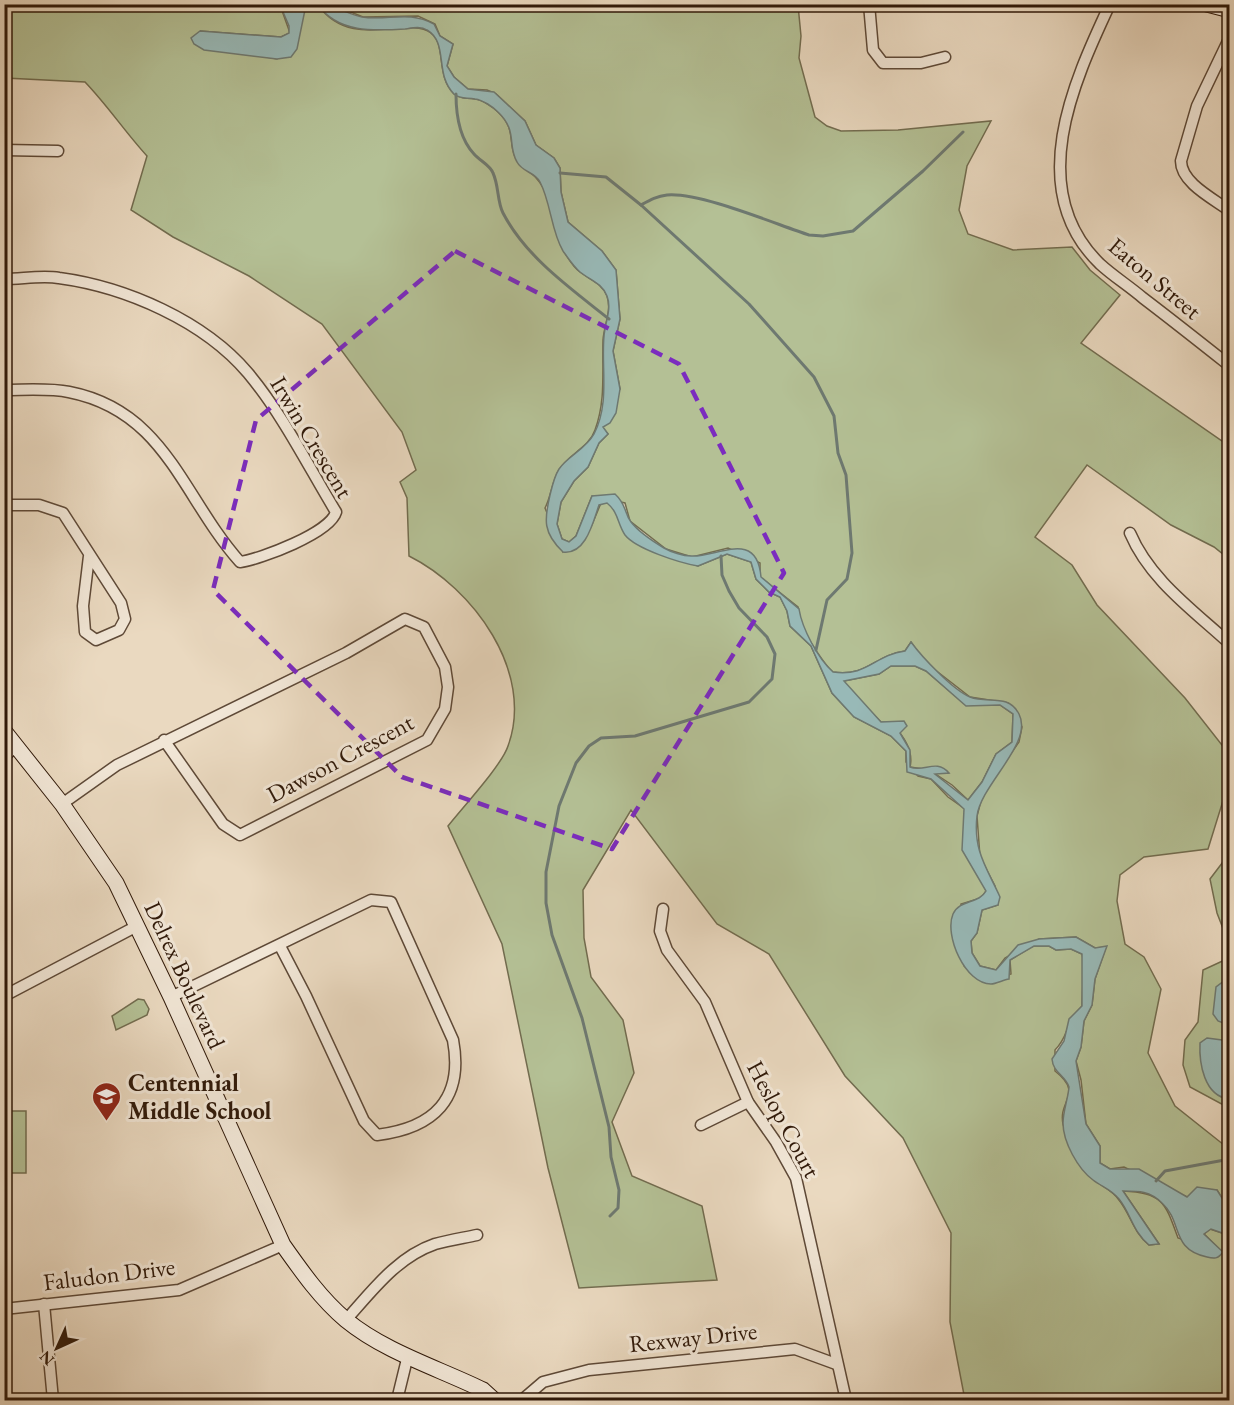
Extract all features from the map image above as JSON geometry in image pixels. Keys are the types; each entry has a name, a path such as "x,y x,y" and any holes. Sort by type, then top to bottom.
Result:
{"street":[{"path":"869,4 873,50 883,63 921,63 945,57"},
{"name":"Eaton Street","path":"1110,4 1085,58 1060,146 1060,180 1068,212 1078,235 1101,264 1230,366"},
{"path":"1207,4 1230,10"},
{"path":"1230,36 1197,106 1181,161 1181,168 1189,179 1230,211"},
{"path":"4,150 58,151"},
{"name":"Irwin Crescent","path":"4,279 58,277 125,294 189,325 232,357 248,373 275,411 336,512 334,520 323,528 258,560 240,562 224,544 165,450 146,429 122,411 67,391 4,390"},
{"path":"4,505 39,505 63,513 121,603 125,619 120,630 96,640 85,632 83,606 89,556"},
{"path":"1130,533 1139,554 1152,570 1230,644"},
{"name":"Dawson Crescent","path":"62,804 117,765 164,740 346,653 405,619 424,627 445,667 448,687 445,709 427,740 240,835 223,824 164,740"},
{"name":"Delrex Boulevard","path":"4,731 62,804 116,883 171,997 283,1245 308,1281 346,1320 375,1340 483,1390 494,1401"},
{"path":"4,757 17,745"},
{"path":"171,997 371,900 391,902 453,1040 457,1064 453,1087 440,1107 421,1122 397,1132 377,1135 364,1121 306,996 280,946"},
{"name":"Heslop Court","path":"663,909 660,931 667,950 705,1002 748,1102 776,1142 796,1178 818,1270 836,1364"},
{"path":"4,996 137,926"},
{"path":"701,1125 748,1102"},
{"path":"346,1320 391,1270 417,1253 435,1244 477,1235"},
{"name":"Faludon Drive","path":"4,1308 179,1290 283,1245"},
{"path":"44,1304 53,1401"},
{"name":"Rexway Drive","path":"522,1401 543,1382 600,1368 795,1349 836,1364"},
{"path":"398,1401 408,1355"},
{"path":"836,1364 846,1401"}],"highlighted area":[{"path":"455,251 679,364 784,573 612,849 402,777 213,590 256,420"}],"green space":[{"path":"4,5 280,5 290,33 281,37 200,31 261,56 277,59 306,5 318,5 332,19 347,27 362,30 421,29 436,38 448,86 459,97 488,104 504,118 517,161 534,176 545,192 564,252 577,269 599,285 607,296 609,307 603,340 603,386 601,408 595,430 588,442 559,470 545,508 563,552 591,527 601,503 608,503 617,512 619,521 643,547 698,566 727,554 751,562 756,579 769,592 780,597 787,611 790,626 811,646 832,693 854,717 891,736 906,751 906,762 918,776 931,779 948,797 965,809 986,891 981,898 961,904 964,966 983,982 1011,974 1010,960 1033,946 1049,946 1056,950 1071,949 1082,954 1082,1006 1072,1018 1060,1045 1055,1050 1055,1071 1068,1086 1069,1092 1062,1116 1063,1124 1091,1177 1116,1197 1139,1235 1149,1245 1159,1244 1123,1191 1147,1194 1161,1202 1170,1216 1178,1238 1222,1252 1204,1234 1210,1229 1225,1234 1229,1239 1229,1400 965,1400 950,1322 951,1233 903,1138 845,1076 769,954 717,924 631,810 583,890 584,938 591,977 623,1020 634,1073 612,1122 632,1176 702,1206 717,1280 579,1288 548,1168 502,944 448,826 490,775 508,746 514,718 513,690 505,662 493,635 476,611 455,589 433,570 409,556 407,498 400,482 416,470 402,432 322,324 249,276 173,237 131,210 147,156 85,82 5,78"},
{"path":"333,5 798,5 801,36 799,58 815,117 827,126 841,131 898,130 991,121 967,166 959,210 968,234 1013,250 1072,247 1090,270 1120,295 1081,343 1229,446 1229,559 1214,547 1171,525 1087,465 1035,537 1072,565 1097,605 1185,698 1229,754 1229,790 1226,791 1208,849 1144,857 1120,875 1117,901 1125,944 1144,957 1161,989 1148,1053 1175,1106 1224,1145 1229,1143 1229,1209 1217,1190 1187,1197 1124,1167 1110,1169 1100,1163 1100,1146 1086,1124 1081,1080 1076,1061 1081,1047 1084,1021 1092,1005 1095,979 1106,947 1095,948 1076,937 1039,939 1005,958 996,970 980,966 972,953 971,941 977,933 982,910 998,905 995,886 980,857 977,816 983,793 1019,742 1022,727 1008,703 970,697 925,662 911,642 905,651 894,653 863,669 845,673 833,672 804,631 798,607 760,577 760,563 728,548 692,557 666,549 630,521 625,503 592,496 576,536 569,542 562,539 557,524 561,502 574,481 588,467 599,443 608,434 602,427 620,389 613,351 620,319 616,270 602,251 568,222 561,192 560,168 554,158 536,145 525,121 496,94 487,90 468,89 454,77 447,66 453,44 440,36 435,24 418,16 363,17"},
{"path":"891,666 915,666 926,671 966,705 1000,705 1013,714 1012,742 996,754 982,782 968,800 934,773 949,773 910,767 909,749 900,733 892,723 881,722 849,690 844,681 879,674"},
{"path":"1229,854 1229,944 1217,913 1210,879"},
{"path":"1229,958 1229,1108 1190,1087 1183,1065 1185,1040 1198,1022 1203,970"},
{"path":"138,999 144,1000 149,1009 147,1015 116,1030 112,1016"},
{"path":"4,1111 26,1111 26,1173 5,1173"}],"water":[{"path":"280,5 306,5 297,49 291,57 277,59 204,50 194,44 191,38 200,31 281,37 289,33 289,26"},
{"path":"318,5 330,6 362,17 407,17 434,24 440,36 453,44 447,66 454,77 468,89 494,92 525,121 536,145 554,158 560,168 561,192 568,222 602,251 616,270 620,319 613,351 620,389 616,413 610,423 603,427 608,434 599,443 588,467 574,481 561,502 557,524 562,539 569,542 576,536 592,496 615,494 634,525 651,540 670,551 691,556 734,549 744,549 752,553 758,562 761,577 799,609 803,625 812,643 833,672 845,673 863,669 894,653 905,651 911,642 955,688 977,699 1009,703 1019,714 1022,725 1019,738 987,791 977,816 979,849 1000,897 998,905 982,910 977,933 971,941 972,953 980,966 996,970 1018,945 1039,939 1076,937 1095,948 1107,946 1095,979 1092,1005 1084,1021 1081,1047 1076,1061 1086,1124 1100,1146 1100,1163 1110,1169 1139,1169 1187,1197 1197,1187 1217,1190 1229,1209 1229,1239 1225,1234 1211,1229 1204,1234 1223,1252 1219,1256 1209,1258 1187,1248 1178,1234 1173,1218 1158,1199 1144,1192 1123,1191 1159,1244 1149,1245 1139,1234 1119,1199 1087,1175 1077,1162 1064,1130 1063,1118 1069,1087 1055,1068 1052,1059 1064,1041 1069,1019 1082,1006 1082,954 1071,949 1056,950 1049,946 1034,946 1010,960 1009,979 993,984 982,982 965,967 951,934 953,914 960,906 979,898 986,891 962,850 964,809 931,779 907,772 906,751 891,736 854,717 832,693 811,646 790,626 787,611 780,597 769,592 756,579 751,562 727,554 698,566 659,555 625,535 614,511 607,503 599,505 587,536 577,548 571,552 563,552 556,545 549,532 546,519 552,485 563,464 591,439 602,410 603,348 609,306 607,296 599,285 578,270 563,251 556,235 544,190 538,179 517,162 508,125 504,119 488,104 459,97 448,86 444,77 438,43 434,36 427,30 419,28 369,30 357,28 336,21","holes":["891,666 915,666 926,671 966,706 1000,705 1013,714 1012,742 996,754 982,782 968,800 935,774 949,773 944,769 935,766 910,767 910,750 900,733 907,726 904,721 881,722 844,681 879,674"]},
{"path":"1228,978 1229,1018 1223,1023 1218,1021 1213,1014 1216,987"},
{"path":"1207,1038 1222,1040 1229,1048 1229,1099 1214,1092 1202,1069 1200,1043"}],"waterway":[{"path":"456,94 462,134 469,148 492,170 501,208 513,229 536,258 609,319"},
{"path":"641,205 660,196 681,195 717,203 809,235 823,236 853,231 923,171 963,132"},
{"path":"560,173 606,177 641,205 749,304 814,377 834,416 838,453 846,475 852,553 847,579 827,600 816,650"},
{"path":"610,1216 618,1208 619,1190 611,1157 609,1127 582,1018 552,935 546,903 546,872 559,806 576,763 589,746 601,738 635,736 749,702 772,679 775,654 767,637 739,608 729,591 722,575 721,556"},
{"path":"1156,1181 1165,1171 1230,1159"}],"place":[{"name":"Centennial Middle School","path":"107,1122"}]}
